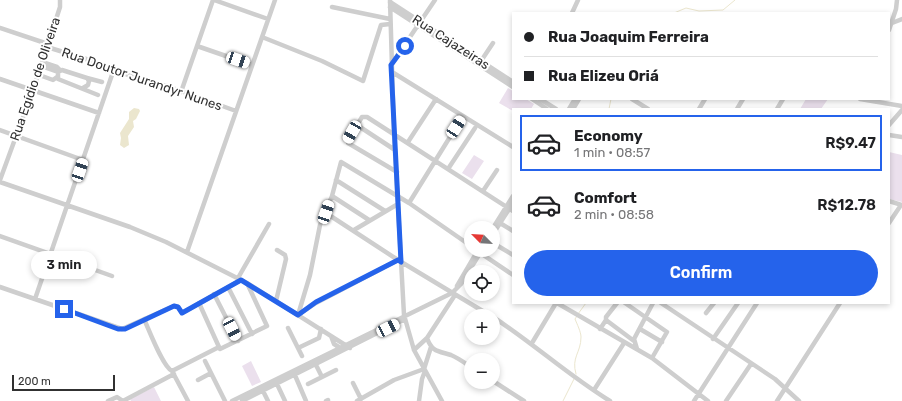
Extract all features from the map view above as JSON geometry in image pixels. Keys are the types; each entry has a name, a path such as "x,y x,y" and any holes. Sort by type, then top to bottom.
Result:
{"street":[{"name":"Rua Egídio de Oliveira","path":"0,181 43,64 60,7 60,0"},
{"path":"181,92 213,0 268,19"},
{"path":"187,252 275,0"},
{"path":"391,65 435,0"},
{"path":"572,12 578,0"},
{"path":"891,23 897,0"},
{"path":"390,1 391,65 398,196 399,261 405,317 414,350 442,401"},
{"name":"Rua Cajazeiras","path":"390,1 419,24 512,86"},
{"path":"332,7 390,21"},
{"name":"Rua Cajazeiras","path":"390,8 419,24 512,81"},
{"path":"891,23 902,19"},
{"path":"262,36 322,61 363,81 382,25 390,21"},
{"name":"Rua Doutor Jurandyr Nunes","path":"0,28 114,69 140,80 158,84 236,111"},
{"path":"481,62 493,42"},
{"path":"197,46 252,65"},
{"path":"43,64 58,73 102,82"},
{"path":"35,299 114,69"},
{"path":"392,72 512,146"},
{"path":"42,76 53,80 58,73"},
{"path":"58,73 58,79 98,95"},
{"path":"83,88 86,87 88,83 86,78"},
{"path":"0,79 99,113"},
{"path":"408,142 436,99"},
{"path":"534,100 546,108"},
{"path":"542,100 554,108"},
{"path":"634,100 646,108"},
{"path":"867,100 902,106"},
{"path":"890,124 902,110"},
{"path":"409,203 463,116"},
{"path":"397,172 349,144 348,140 361,117 367,117 408,142 510,209"},
{"path":"356,125 395,150"},
{"path":"448,169 475,128"},
{"path":"0,130 83,160"},
{"path":"890,135 902,137"},
{"path":"298,315 310,275 320,225 332,196 340,163 343,162 398,196 464,241"},
{"path":"483,191 497,170"},
{"path":"336,180 385,211"},
{"path":"0,181 66,206 130,227 187,252 239,279 348,346"},
{"path":"332,196 369,220"},
{"path":"890,201 902,205 890,222"},
{"path":"354,230 398,204"},
{"path":"510,209 500,223 512,230"},
{"path":"499,221 510,209"},
{"path":"326,212 399,261 480,309"},
{"path":"0,287 118,329 125,329 174,306 178,307 182,313 228,287 239,279 269,224"},
{"path":"0,236 112,276"},
{"path":"500,247 512,254"},
{"path":"276,301 286,259 285,255 277,250"},
{"path":"414,350 427,338 475,257"},
{"path":"488,257 512,274"},
{"path":"298,315 316,302 399,261"},
{"path":"108,401 117,397 123,401 219,347 220,349 267,326 247,284"},
{"path":"228,287 252,334"},
{"path":"214,294 238,341"},
{"path":"246,399 271,384 453,294"},
{"path":"199,303 219,347"},
{"path":"532,343 555,304"},
{"path":"558,304 652,358 708,401"},
{"path":"600,329 606,320 606,316 616,304"},
{"path":"627,304 667,332 652,358"},
{"path":"634,341 652,304"},
{"path":"662,304 775,379 799,401"},
{"path":"706,313 713,304"},
{"path":"713,339 737,304"},
{"path":"694,401 756,304"},
{"path":"776,401 839,304"},
{"path":"144,319 161,356 169,369 173,372 188,401"},
{"path":"606,320 634,341 637,349"},
{"path":"500,321 532,343 610,401"},
{"path":"288,328 302,356"},
{"path":"298,348 319,338 321,329"},
{"path":"640,329 662,342"},
{"path":"331,336 334,344 342,349"},
{"path":"427,338 431,347 444,354 453,356 464,363"},
{"path":"594,390 624,343"},
{"path":"419,401 424,370 431,347"},
{"path":"232,401 246,399 263,391 271,384 277,384 294,373 316,365 342,349"},
{"path":"205,361 224,401"},
{"path":"726,401 751,364"},
{"path":"316,365 322,377"},
{"path":"308,384 336,370"},
{"path":"353,383 359,400 394,380 424,370"},
{"path":"198,380 211,373"},
{"path":"294,373 306,401"},
{"path":"277,384 285,401"},
{"path":"500,386 524,401"},
{"path":"263,391 268,401"}],"shaded area":[{"path":"508,88 512,90 512,100 528,100 534,104 532,108 512,108 512,110 499,103"},
{"path":"805,100 827,100 822,108 801,108"},
{"path":"134,108 139,109 140,111 136,119 133,121 134,127 128,136 129,145 124,148 120,145 120,133 129,119 129,112"},
{"path":"890,152 902,155 902,202 890,199"},
{"path":"474,155 484,161 472,179 462,173"},
{"path":"251,361 261,382 252,386 242,366"},
{"path":"154,387 161,401 131,401 130,399"}],"waterway":[{"path":"676,12 686,8 699,11 723,10 735,0"},
{"path":"609,108 611,100"},
{"path":"578,314 585,304"},
{"path":"576,374 575,359 581,342 580,330 575,319 577,316"},
{"path":"563,401 574,379"}],"route":[{"path":"64,309 118,329 125,329 174,306 178,307 182,313 241,280 298,315 316,302 398,260 401,262 391,65 405,46"}]}
